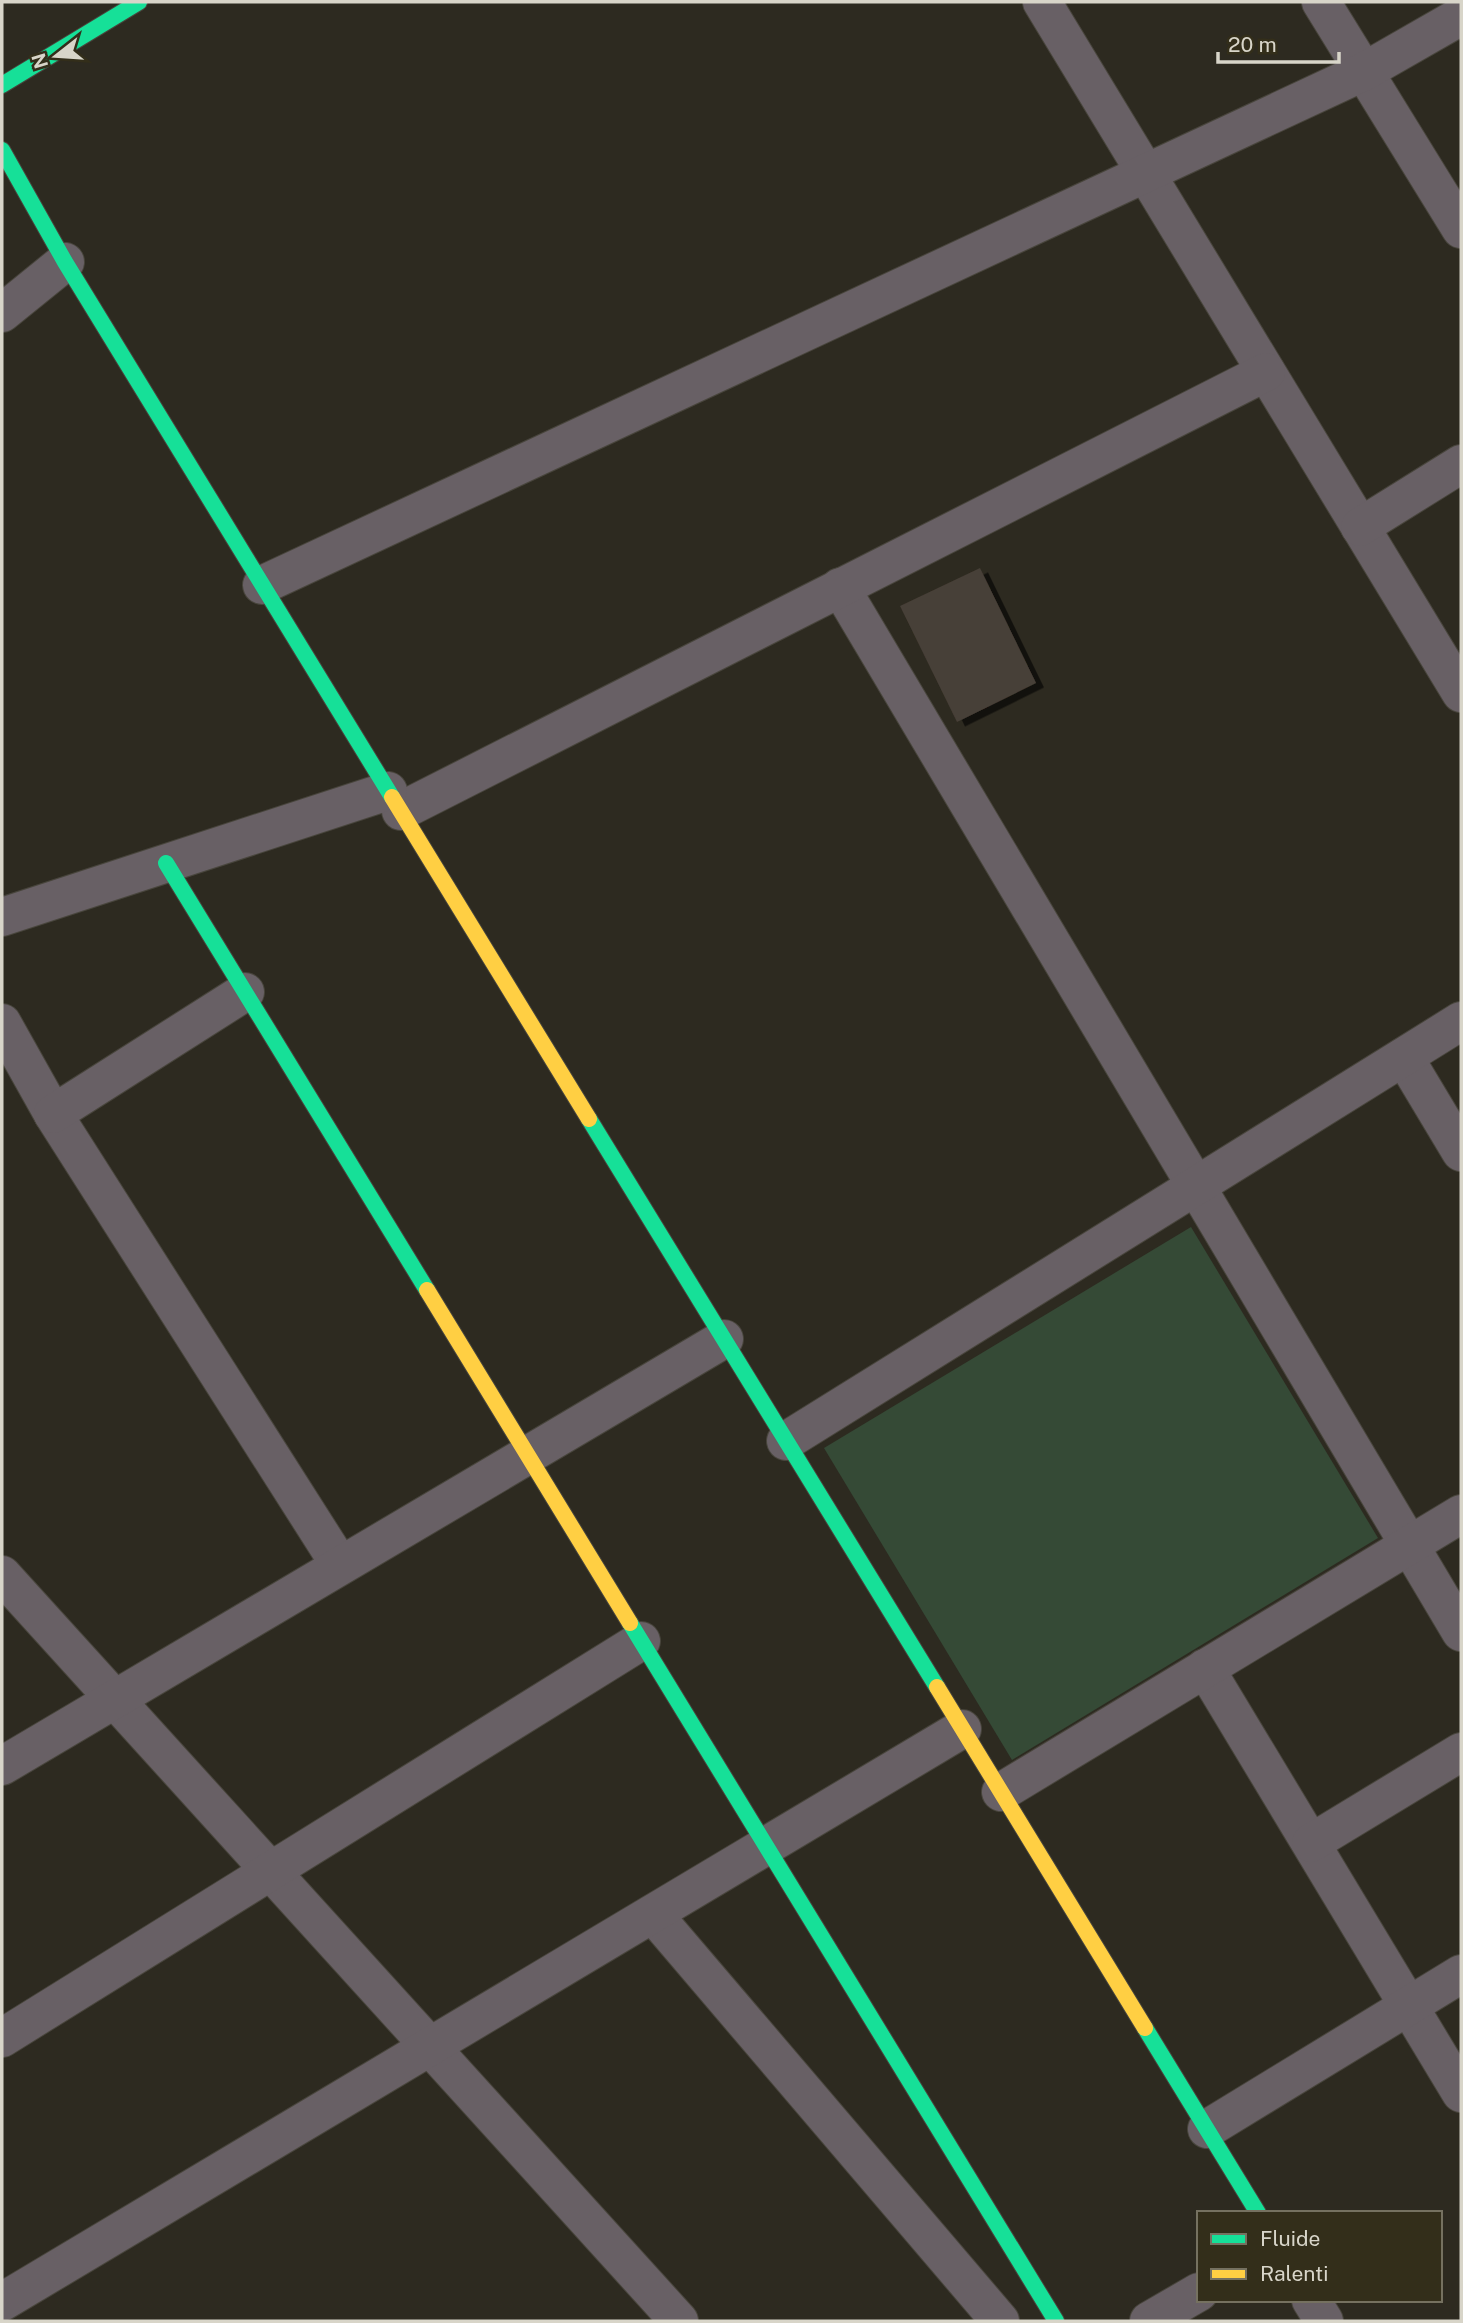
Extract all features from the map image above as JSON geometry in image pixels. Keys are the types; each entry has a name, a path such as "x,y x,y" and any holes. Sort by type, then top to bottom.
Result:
{"street":[{"path":"2,85 139,2"},
{"path":"1042,2 1461,693"},
{"path":"1321,2 1461,229"},
{"path":"262,585 1365,71 1461,16"},
{"path":"4,161 1257,2211"},
{"path":"2,313 65,262"},
{"path":"2,917 166,863 394,801 840,587 1266,372"},
{"path":"1360,527 1461,464"},
{"path":"840,587 1461,1632"},
{"path":"166,863 1056,2321"},
{"path":"53,1114 245,992"},
{"path":"786,1441 1461,1021"},
{"path":"2,1023 53,1114 340,1566"},
{"path":"1404,1057 1461,1152"},
{"path":"2,1766 724,1339"},
{"path":"1000,1792 1461,1514"},
{"path":"2,1575 679,2321"},
{"path":"2,2038 641,1641"},
{"path":"1205,1668 1461,2093"},
{"path":"2,2302 962,1729"},
{"path":"1311,1843 1461,1752"},
{"path":"653,1914 1000,2321"},
{"path":"1207,2129 1461,1974"},
{"path":"1149,2321 1197,2293"},
{"path":"1312,2302 1324,2321"}],"green space":[{"path":"1191,1227 1378,1538 1012,1760 824,1448"}],"building":[{"path":"980,568 1036,683 957,722 900,606"}],"traffic: fast":[{"path":"2,85 139,2"},
{"path":"2,150 65,262 392,797"},
{"path":"166,863 427,1290"},
{"path":"589,1119 937,1687"},
{"path":"630,1623 1056,2321"},
{"path":"1145,2028 1257,2211"}],"traffic: slow":[{"path":"392,797 589,1119"},
{"path":"427,1290 630,1623"},
{"path":"937,1687 1145,2028"}]}
